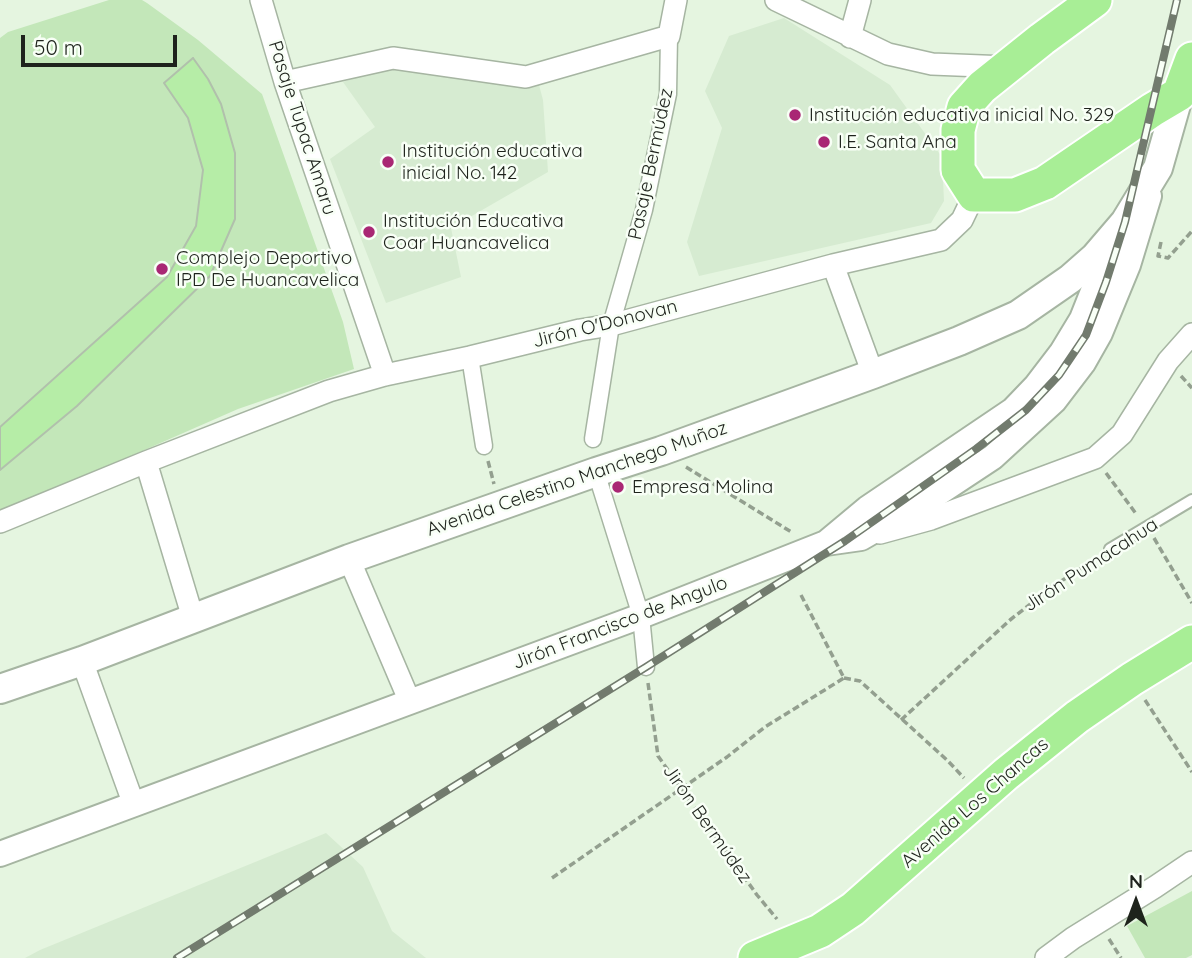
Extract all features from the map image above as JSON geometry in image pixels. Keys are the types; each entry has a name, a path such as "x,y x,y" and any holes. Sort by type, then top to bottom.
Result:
{"highway":[{"path":"1095,0 1042,38 982,87 964,107 958,130 958,170 974,195 1015,195 1045,183 1186,89 1192,59"},
{"name":"Avenida Los Chancas","path":"755,958 820,931 853,909 1006,774 1077,717 1192,642"}],"main road":[{"path":"1158,168 1186,89"},
{"name":"Avenida Celestino Manchego Muñoz","path":"0,689 82,661 349,559 873,374 1018,315 1070,279 1095,257 1121,228 1158,168"}],"street":[{"name":"Pasaje Tupac Amaru","path":"261,0 285,82 385,375"},
{"name":"Pasaje Bermúdez","path":"611,325 644,210 668,94 669,36 676,0"},
{"path":"776,0 888,54 932,64 1007,67"},
{"path":"850,37 860,0"},
{"path":"285,82 393,58 526,77 669,36"},
{"path":"861,538 937,494 993,457 1054,401 1083,363 1100,333 1128,265 1158,168"},
{"name":"Jirón O'Donovan","path":"0,522 328,391 385,375 611,325 833,265 941,240 962,220 974,195"},
{"path":"818,547 868,508 1013,410 1029,394 1062,352 1082,318 1121,228"},
{"path":"833,265 873,374"},
{"path":"593,439 611,325"},
{"name":"Jirón Francisco de Angulo","path":"0,854 641,617 818,547 931,519 1095,458 1122,434 1168,361 1192,334"},
{"path":"470,357 484,446"},
{"path":"146,462 193,618"},
{"path":"596,472 641,617 646,667"},
{"path":"349,559 410,702"},
{"path":"82,661 134,805"},
{"path":"1046,958 1192,862"}],"lane":[{"name":"Jirón Pumacahua","path":"1110,549 1192,500"}],"path":[{"path":"1162,234 1158,256 1168,258 1192,232"},
{"path":"484,446 500,506"},
{"path":"661,451 818,547"},
{"name":"Jirón Pumacahua","path":"901,720 1010,620 1052,587 1110,549"},
{"path":"801,595 844,678"},
{"name":"Jirón Bermúdez","path":"646,667 658,756 757,895 795,942"},
{"path":"552,877 727,757 765,727 844,678 860,681 948,761 981,797"},
{"path":"1132,679 1192,772"}],"shaded area":[{"name":"I.E. Santa Ana","path":"784,18 890,85 942,157 944,201 931,223 699,276 687,242 722,128 705,91 729,36"},
{"path":"392,66 539,85 543,100 548,172 451,228 461,277 386,303 330,159 375,127 343,82"},
{"path":"326,833 363,867 392,931 426,958 25,958 40,950"}],"green space":[{"name":"Complejo Deportivo IPD De Huancavelica","path":"109,0 142,0 147,3 198,40 262,94 343,322 354,369 238,409 0,511 0,38 8,32"},
{"path":"1192,891 1192,955 1186,958 1145,958 1127,926"}],"building":[{"path":"193,58 221,104 235,153 235,219 210,276 77,406 0,470 0,427 167,277 196,226 203,170 188,118 164,83"}],"railway":[{"path":"177,958 845,541 976,449 1026,410 1059,375 1086,335 1106,282 1125,222 1177,0"}],"place":[{"name":"Institución educativa inicial No. 329","path":"795,115"},
{"name":"I.E. Santa Ana","path":"824,142"},
{"name":"Institución educativa inicial No. 142","path":"388,162"},
{"name":"Institución Educativa Coar Huancavelica","path":"369,232"},
{"name":"Complejo Deportivo IPD De Huancavelica","path":"162,269"},
{"name":"Empresa Molina","path":"618,487"}]}
